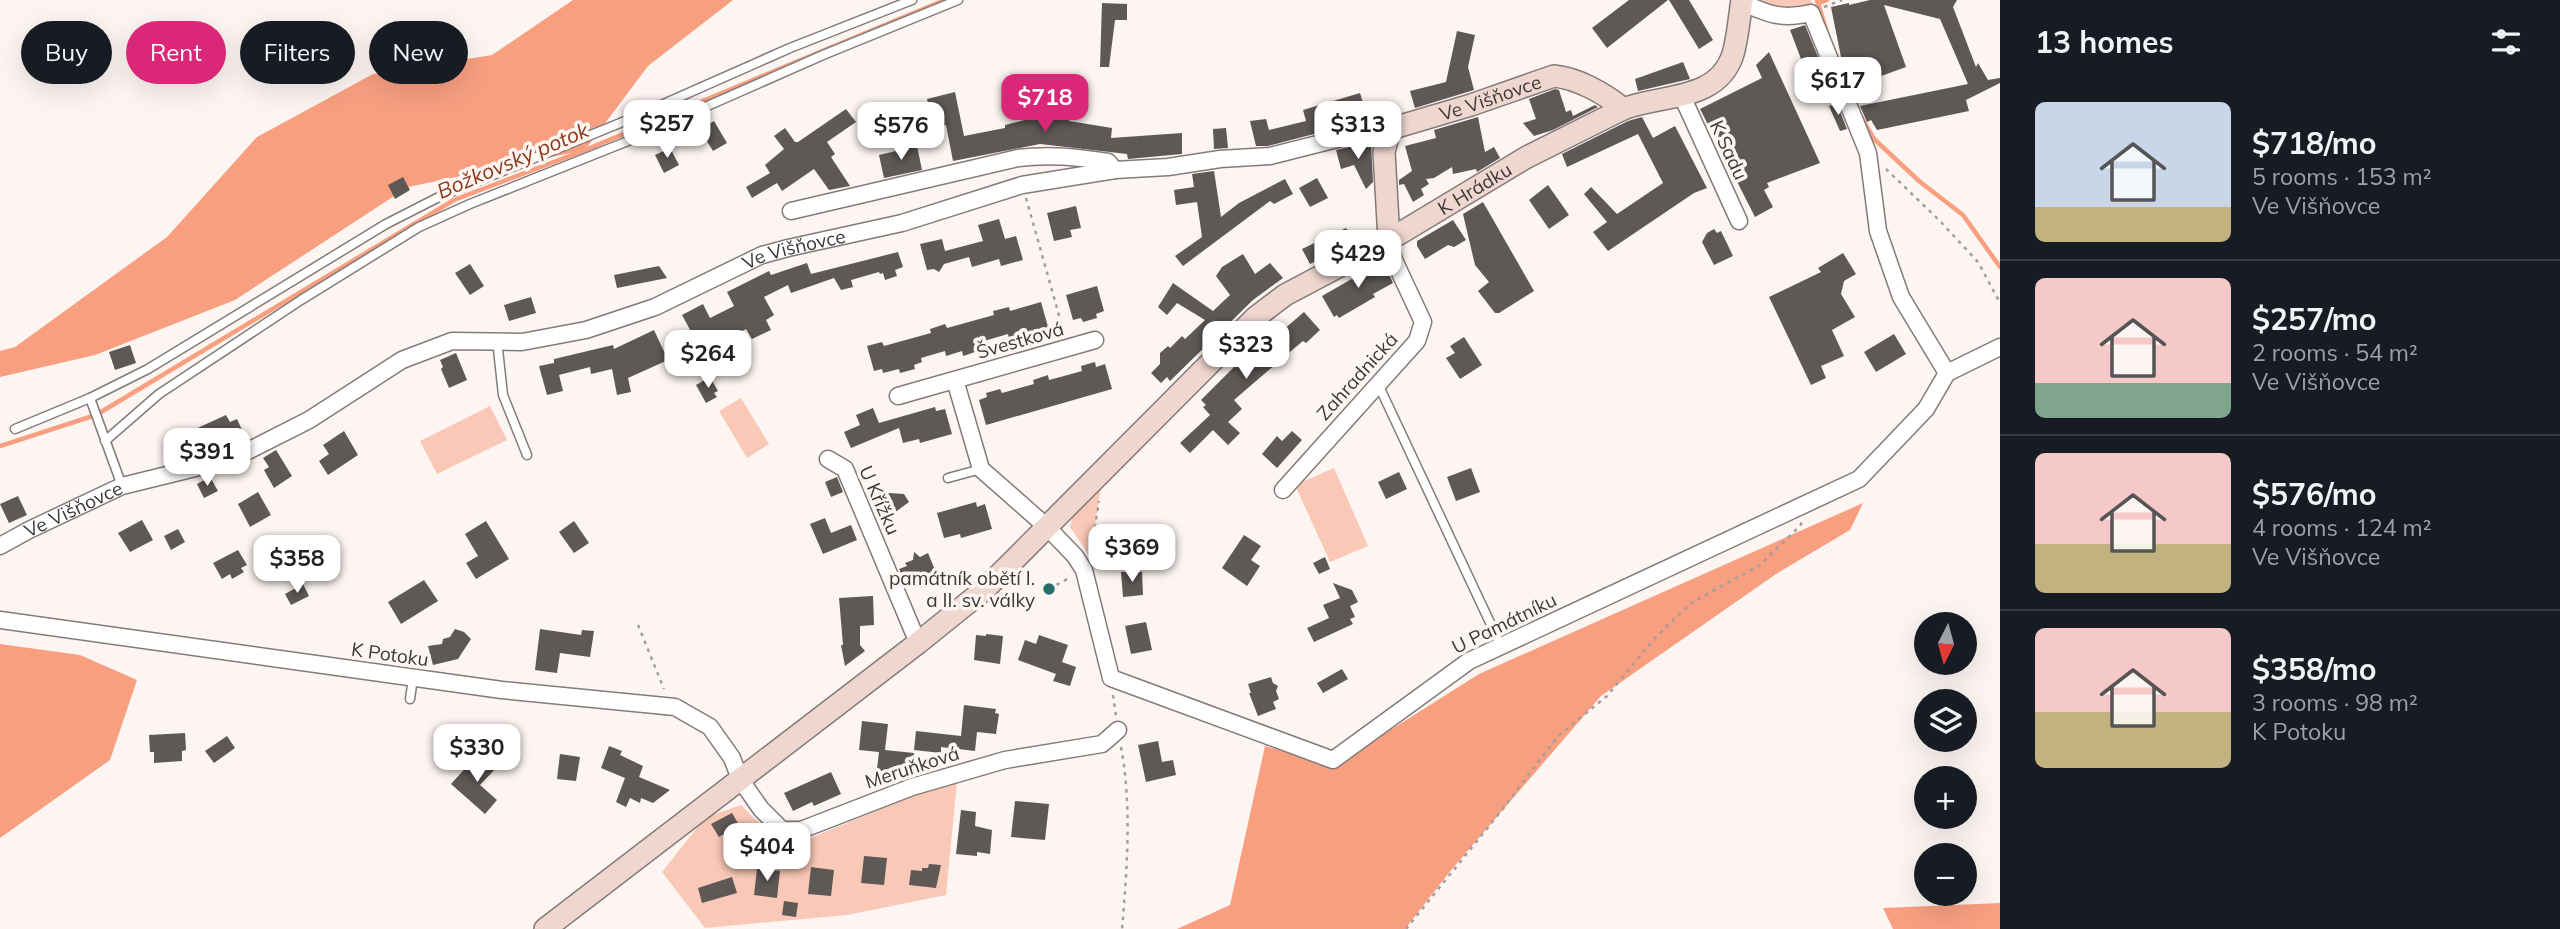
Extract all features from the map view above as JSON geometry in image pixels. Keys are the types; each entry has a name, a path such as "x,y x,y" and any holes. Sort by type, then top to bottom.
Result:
{"street":[{"path":"1742,1 1773,16 1792,18 1818,10 1868,153 1878,231 1901,297 1947,373 2000,347"},
{"name":"K Hrádku","path":"545,929 985,589 1256,317 1295,289 1389,240 1527,157 1638,103 1700,91 1727,68 1733,54 1742,1"},
{"name":"Ve Višňovce","path":"0,546 122,486 232,459 309,420 402,360 452,341 522,342 586,330 654,307 762,256 788,247 892,225 1022,185 1115,170 1270,156 1350,135 1390,129 1554,76 1564,76 1612,99 1623,109"},
{"name":"K Sadu","path":"1682,96 1739,221"},
{"path":"1389,240 1384,152 1390,129"},
{"path":"791,211 1028,156 1047,154 1108,162 1115,170"},
{"name":"Zahradnická","path":"1283,490 1417,341 1423,329 1423,322 1394,260 1389,240"},
{"name":"Švestková","path":"898,396 1095,340"},
{"name":"U Památníku","path":"1111,678 1333,760 1469,661 1859,479 1926,409 1947,373"},
{"path":"955,380 981,469 1087,564 1111,678"},
{"name":"U Křížku","path":"828,459 845,469 918,643"},
{"name":"K Potoku","path":"0,620 502,690 675,708 710,727 732,758 740,779"},
{"name":"Meruňková","path":"740,779 761,808 782,830 802,830 912,786 1005,760 1102,744 1118,730"}],"lane":[{"path":"15,429 92,403 386,224 439,197 625,121 790,48 912,0"},
{"path":"105,441 159,394 181,379 419,227 958,0"},
{"path":"497,340 503,395 527,455"},
{"path":"1378,384 1501,646"},
{"path":"92,403 122,486"},
{"path":"948,478 981,469"},
{"path":"410,699 413,678"}],"path":[{"path":"1818,10 1842,0"},
{"path":"1868,153 1930,211 1978,262 2000,303"},
{"path":"1022,185 1068,348"},
{"path":"1049,589 1087,564 1100,499"},
{"path":"1406,929 1558,736 1607,696 1655,638 1691,603 1760,565 1800,526 1808,502"},
{"path":"638,625 660,681 675,708"},
{"path":"1111,678 1126,772 1127,870 1122,929"}],"shaded area":[{"path":"573,0 733,0 648,66 585,150 408,187 235,300 95,355 0,377 0,351 15,347 167,237 257,137 369,76 369,84 468,84 468,59 492,55"},
{"path":"1762,0 1810,0 1815,6 1781,8"},
{"path":"741,398 769,444 747,458 719,411"},
{"path":"490,406 507,440 437,474 420,441"},
{"path":"1334,468 1368,546 1330,562 1295,485"},
{"path":"1101,487 1090,557 1070,527 1072,518"},
{"path":"1863,503 1850,530 1776,574 1601,696 1452,869 1405,929 1177,929 1230,905 1265,746 1335,765 1479,674"},
{"path":"0,644 80,655 137,680 110,760 0,838"},
{"path":"957,782 946,895 847,915 705,928 662,872 700,824 712,815 741,805 770,831 787,838 808,839 915,795"},
{"path":"2000,903 2000,929 1893,929 1883,908 1977,906"}],"building":[{"path":"1629,0 1668,0 1607,48 1592,28"},
{"path":"1669,0 1689,0 1713,40 1699,49"},
{"path":"1870,0 1957,0 1953,7 1976,67 1978,63 1988,80 2000,78 2000,83 1966,100 1969,111 1877,130 1871,120 1867,122 1860,106 1968,84 1940,19 1884,5 1906,67 1873,79 1872,75 1849,80 1842,62 1831,7"},
{"path":"1102,3 1127,4 1127,20 1115,20 1109,67 1100,67"},
{"path":"1805,25 1825,74 1815,78 1812,69 1806,72 1790,30"},
{"path":"1457,31 1475,35 1468,67 1474,90 1415,108 1410,91 1446,82"},
{"path":"1769,52 1820,163 1767,183 1769,187 1764,190 1773,207 1755,217 1700,109 1762,78 1756,65"},
{"path":"1683,62 1690,79 1638,91 1635,79"},
{"path":"1555,89 1559,90 1566,112 1571,110 1573,116 1595,105 1598,107 1553,130 1534,136 1523,123 1536,119 1529,99"},
{"path":"955,92 964,136 1005,128 1005,125 1032,118 1033,111 1050,111 1052,100 1072,103 1069,121 1112,128 1111,138 1182,133 1182,154 1128,159 1127,154 1040,144 953,161 946,125 934,127 927,99"},
{"path":"1360,93 1367,116 1355,119 1356,123 1268,146 1256,146 1250,121 1266,119 1269,130 1306,121 1303,110"},
{"path":"1837,104 1847,129 1840,131 1829,106"},
{"path":"846,109 856,122 827,142 835,154 831,157 850,186 829,190 814,169 782,191 777,183 752,198 746,187 770,173 765,165 784,149 774,136 785,128 795,142 798,142"},
{"path":"1478,117 1485,152 1494,147 1500,158 1477,172 1476,169 1453,174 1452,167 1434,178 1426,179 1429,184 1421,189 1424,195 1413,202 1404,184 1399,185 1399,180 1412,171 1405,146 1436,138 1434,130"},
{"path":"1642,117 1653,138 1675,126 1707,188 1694,193 1608,251 1593,232 1607,222 1584,194 1591,187 1617,214 1663,183 1638,134 1567,167 1562,154 1628,121"},
{"path":"714,121 727,143 713,151 700,130"},
{"path":"1226,128 1228,148 1214,149 1213,129"},
{"path":"1371,142 1373,182 1366,189 1354,165 1341,169 1336,150"},
{"path":"917,146 922,170 884,178 879,155"},
{"path":"670,148 679,165 664,173 655,155"},
{"path":"1214,171 1221,217 1239,203 1285,179 1293,194 1274,204 1270,201 1183,266 1175,256 1202,237 1197,202 1176,205 1174,190 1194,187 1192,174"},
{"path":"403,177 410,190 395,199 388,185"},
{"path":"1317,178 1328,198 1310,207 1299,188"},
{"path":"1548,185 1569,215 1549,229 1529,200"},
{"path":"1483,202 1534,291 1499,313 1495,313 1478,291 1489,282 1475,265 1463,214"},
{"path":"1076,206 1081,228 1070,230 1072,237 1054,241 1047,213"},
{"path":"999,219 1005,239 1016,236 1023,260 1001,266 999,259 972,267 969,257 944,264 939,272 934,269 927,270 920,244 942,239 945,251 983,241 978,225"},
{"path":"1453,220 1466,240 1454,247 1448,245 1425,259 1417,241"},
{"path":"1346,228 1355,243 1310,264 1302,249"},
{"path":"1714,229 1717,233 1721,231 1733,256 1714,265 1702,242 1707,233"},
{"path":"898,252 903,267 895,270 897,276 885,280 883,273 879,272 851,280 853,287 841,290 834,278 791,293 788,285 764,297 774,315 766,320 771,330 752,339 746,329 710,348 704,335 695,339 682,315 703,304 710,318 734,306 727,292 769,271 771,275 807,263 811,274"},
{"path":"1843,253 1856,274 1844,281 1841,294 1855,317 1832,330 1844,356 1821,366 1826,378 1811,385 1769,297 1821,272 1818,268"},
{"path":"1243,254 1255,274 1270,263 1283,278 1253,300 1170,381 1167,377 1161,383 1151,373 1160,364 1160,353 1168,346 1170,348 1182,336 1185,339 1205,320 1177,303 1167,315 1158,307 1173,283 1213,311 1230,295 1216,276 1222,267"},
{"path":"1383,261 1393,283 1339,318 1337,315 1334,317 1322,296"},
{"path":"470,264 484,286 470,295 455,273"},
{"path":"659,266 667,278 617,288 614,275"},
{"path":"1097,286 1104,311 1096,314 1097,318 1083,322 1081,318 1073,320 1066,295"},
{"path":"531,297 536,313 509,321 504,305"},
{"path":"1041,302 1048,327 1040,330 1041,334 1026,338 1025,334 1009,338 1008,334 984,341 985,345 977,347 978,351 963,356 962,351 946,356 945,351 921,358 922,362 914,365 915,369 900,373 899,369 883,373 882,369 874,371 867,346 882,342 884,346 931,333 930,329 945,324 947,328 994,315 993,311 1009,307 1010,311"},
{"path":"1304,312 1320,330 1306,343 1303,341 1234,400 1242,409 1228,422 1240,433 1228,445 1213,430 1190,453 1180,443 1210,415 1201,400 1258,343 1262,348"},
{"path":"654,330 668,360 628,378 631,392 617,395 612,369 591,374 590,367 559,375 563,391 547,395 539,366 554,363 554,359 613,345 614,349"},
{"path":"1894,334 1906,354 1876,372 1864,352"},
{"path":"1464,337 1482,365 1460,379 1446,358 1455,353 1450,346"},
{"path":"130,345 136,363 115,370 109,352"},
{"path":"456,353 467,380 449,388 440,360"},
{"path":"1095,362 1096,367 1105,364 1112,389 986,425 979,400 987,397 986,393 1000,389 1002,393 1034,384 1033,380 1048,375 1049,380 1082,371 1081,366"},
{"path":"710,377 718,391 714,393 717,397 706,403 696,385"},
{"path":"935,407 936,411 945,409 952,434 920,443 919,439 903,443 899,428 851,448 844,432 860,425 856,415 873,408 879,423"},
{"path":"226,415 230,422 237,419 243,432 190,458 180,436"},
{"path":"344,431 358,455 328,475 319,461 329,454 323,445"},
{"path":"1292,431 1302,440 1277,468 1262,454 1277,436 1282,441"},
{"path":"276,450 292,476 274,488 264,470 269,467 263,458"},
{"path":"1471,468 1480,492 1456,501 1447,477"},
{"path":"1399,472 1407,489 1386,499 1378,482"},
{"path":"210,477 218,491 204,498 197,484"},
{"path":"837,477 843,492 831,497 825,482"},
{"path":"258,492 271,515 250,527 238,504"},
{"path":"889,493 904,494 909,502 882,522 872,506"},
{"path":"18,496 27,515 9,523 0,504"},
{"path":"976,502 977,507 985,504 992,529 961,538 960,534 944,538 937,513"},
{"path":"825,518 831,533 851,525 857,540 823,554 810,524"},
{"path":"142,520 153,540 130,552 118,533"},
{"path":"486,521 509,559 476,579 466,563 478,556 465,534"},
{"path":"574,521 589,543 574,553 559,532"},
{"path":"178,529 185,542 171,550 164,536"},
{"path":"1170,535 1173,564 1151,566 1151,536"},
{"path":"1244,535 1261,546 1251,560 1260,566 1247,586 1222,568"},
{"path":"238,550 247,565 241,568 244,572 232,579 230,574 222,579 213,563"},
{"path":"914,552 920,557 928,553 937,575 914,585 913,581 906,584 899,569 913,560"},
{"path":"1325,557 1330,569 1319,574 1313,563"},
{"path":"1121,572 1142,572 1143,595 1123,597"},
{"path":"424,580 438,601 401,624 388,602"},
{"path":"1333,583 1352,590 1358,602 1350,606 1355,617 1350,619 1353,624 1314,642 1307,628 1329,618 1323,605 1340,598"},
{"path":"303,584 309,596 291,605 285,594"},
{"path":"873,596 874,625 860,626 860,645 865,651 845,666 841,645 839,598"},
{"path":"1146,622 1152,650 1131,654 1125,626"},
{"path":"455,629 464,632 471,639 458,659 433,665 428,646 442,644 443,639 450,637"},
{"path":"540,629 581,635 582,630 594,631 590,657 560,653 557,673 535,670"},
{"path":"976,635 1003,636 1000,664 974,660"},
{"path":"1039,635 1068,645 1062,662 1076,667 1070,686 1053,681 1056,674 1018,660 1025,640 1036,644"},
{"path":"1342,669 1348,679 1323,693 1317,683"},
{"path":"1271,677 1273,683 1278,686 1276,691 1279,699 1273,702 1276,709 1258,716 1248,684"},
{"path":"964,705 996,709 995,713 999,714 996,734 977,732 975,751 941,747 941,753 914,750 916,731 961,736"},
{"path":"862,721 888,724 885,750 914,753 912,772 891,770 891,778 876,777 879,752 859,750"},
{"path":"185,733 186,750 182,751 182,761 154,763 149,735"},
{"path":"227,736 235,748 214,763 205,751"},
{"path":"1158,741 1162,762 1173,760 1176,775 1146,782 1138,745"},
{"path":"609,746 622,751 620,755 643,766 639,777 670,790 653,803 641,798 640,803 630,798 626,807 616,802 625,778 601,768"},
{"path":"489,754 500,764 480,785 497,800 485,814 451,784 469,764 474,770"},
{"path":"560,754 580,757 576,781 557,779"},
{"path":"831,772 841,794 814,806 812,802 793,811 784,793"},
{"path":"1015,801 1049,804 1045,840 1011,837"},
{"path":"961,810 976,812 975,826 992,830 990,854 956,854"},
{"path":"732,813 739,825 719,837 711,824"},
{"path":"864,856 887,858 884,885 861,883"},
{"path":"929,864 941,865 936,888 909,885 911,870 922,871 922,868 928,868"},
{"path":"811,867 834,870 831,896 808,894"},
{"path":"757,869 780,871 777,898 754,895"},
{"path":"732,877 737,893 702,903 698,888"},
{"path":"784,901 798,903 796,917 782,915"}],"waterway":[{"name":"Božkovský potok","path":"0,446 96,415 454,200 585,150 945,0"},
{"name":"Božkovský potok","path":"1817,0 1828,36"},
{"path":"1819,3 1827,0"},
{"name":"Božkovský potok","path":"1862,118 1874,139 1919,181 1963,215 2000,267"}],"place":[{"name":"památník obětí I. a II. sv. války","path":"1049,589"}]}
